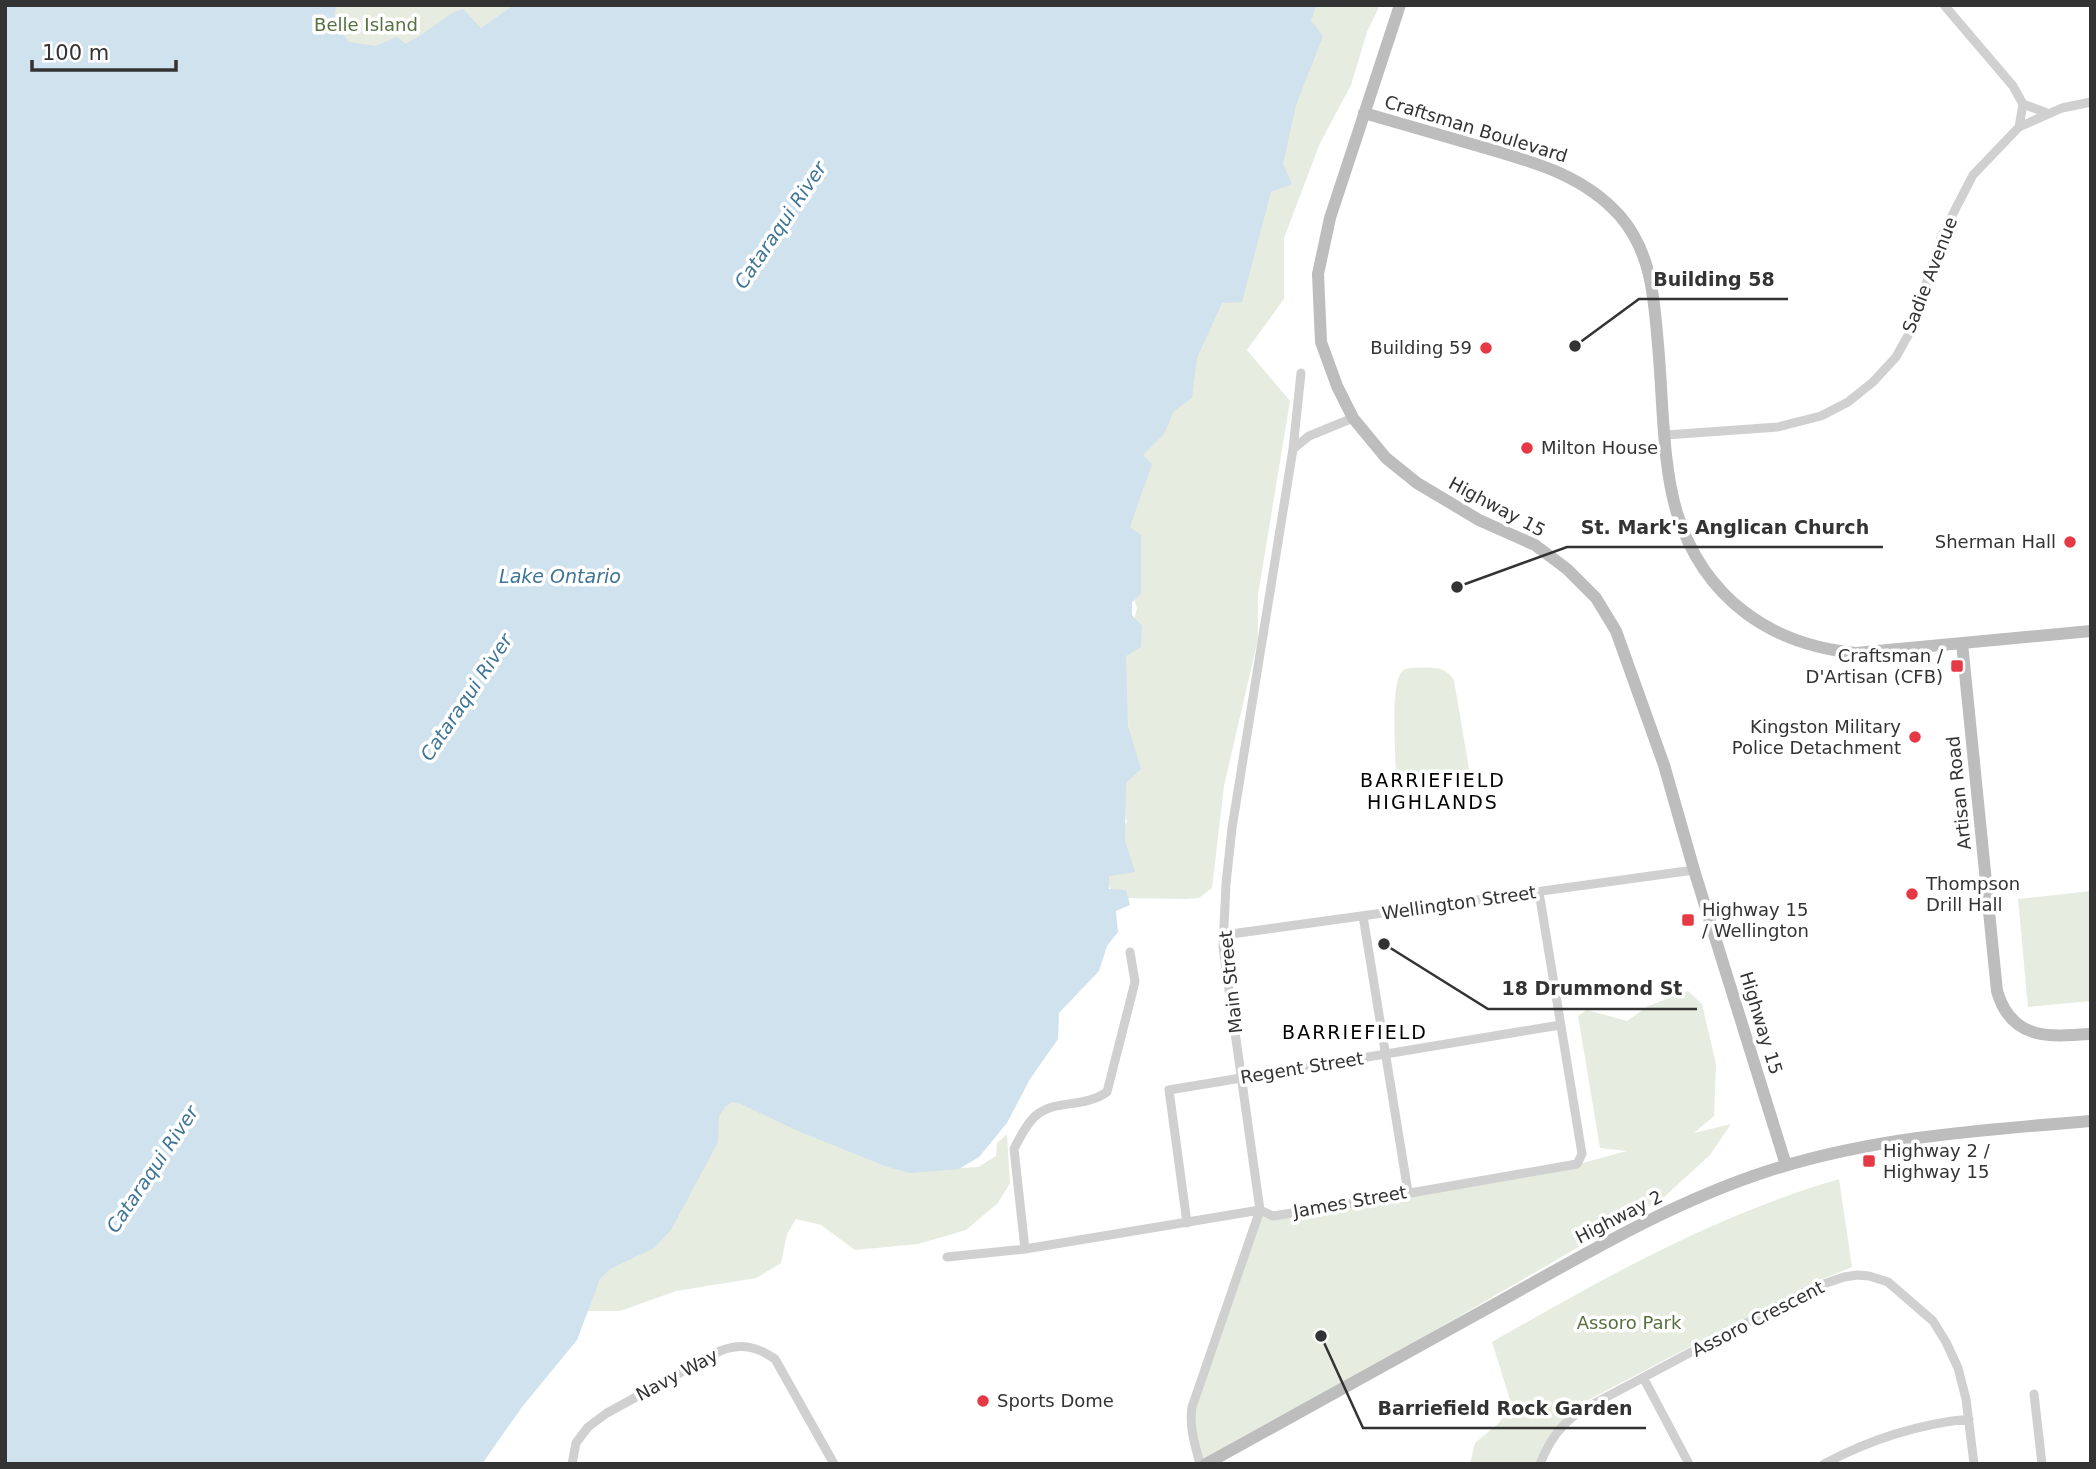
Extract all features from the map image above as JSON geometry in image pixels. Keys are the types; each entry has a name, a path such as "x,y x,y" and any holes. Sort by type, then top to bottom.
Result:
{"main road":[{"name":"Highway 15","path":"1400,5 1335,200 1318,274 1321,342 1337,386 1353,418 1387,458 1417,483 1479,520 1535,545 1567,569 1595,598 1616,631 1664,765 1786,1165"},
{"name":"Craftsman Boulevard","path":"1364,113 1558,170 1591,188 1620,216 1639,245 1650,275 1674,500 1685,534 1698,561 1719,589 1745,613 1796,641 1828,650 1876,652 2091,631"},
{"name":"Artisan Road","path":"1962,643 2000,1005 2018,1026 2032,1033 2049,1036 2091,1034"},
{"name":"Highway 2","path":"1206,1464 1637,1225 1717,1190 1786,1165 1869,1144 1937,1134 2091,1121"}],"street":[{"path":"1944,5 2012,86 2023,104 2047,113"},
{"path":"2018,127 2047,113 2091,102"},
{"path":"2018,127 2023,104"},
{"name":"Sadie Avenue","path":"1665,435 1779,427 1821,416 1848,402 1873,382 1896,357 1911,330 1942,234 1973,175 2018,127"},
{"name":"Main Street","path":"1200,1464 1192,1435 1192,1407 1260,1210 1223,947 1226,884 1232,828 1293,449 1301,373"},
{"path":"1293,449 1309,436 1353,418"},
{"name":"Wellington Street","path":"1224,935 1694,870"},
{"path":"1539,892 1560,1025"},
{"path":"1363,916 1408,1192"},
{"path":"1025,1249 1014,1149 1021,1134 1039,1113 1054,1107 1095,1100 1107,1092 1135,982 1130,952"},
{"name":"Regent Street","path":"1187,1223 1169,1090 1560,1025"},
{"name":"James Street","path":"947,1257 1025,1249 1260,1210 1273,1216 1577,1164 1582,1154 1560,1025"},
{"name":"Assoro Crescent","path":"1540,1464 1548,1445 1566,1420 1811,1288 1857,1275 1888,1282 1933,1321 1958,1368 1969,1419 1974,1464"},
{"name":"Navy Way","path":"572,1464 576,1443 588,1427 607,1413 720,1351 740,1345 761,1350 775,1359 834,1464"},
{"path":"1644,1379 1689,1464"},
{"path":"2034,1394 2042,1464"},
{"path":"1824,1464 1846,1452 1903,1431 1935,1422 1969,1419"}],"green space":[{"name":"Belle Island","path":"323,5 514,5 481,29 420,38 382,50 325,59"},
{"path":"1299,5 1380,5 1367,32 1351,85 1320,143 1284,238 1284,299 1247,350 1290,401 1258,595 1258,639 1224,786 1212,888 1199,898 1118,898 1093,866 1127,822 1115,769 1129,730 1125,706 1114,678 1130,637 1137,608 1128,582 1116,507"},
{"path":"1410,668 1440,669 1454,680 1470,775 1396,780 1396,693 1401,673"},
{"path":"2091,891 2091,1001 2028,1007 2018,899"},
{"path":"1688,991 1702,1004 1716,1064 1714,1116 1694,1133 1731,1124 1710,1155 1663,1198 1205,1464 1192,1435 1190,1422 1260,1210 1273,1216 1571,1166 1627,1151 1600,1148 1578,1016 1587,1010 1627,1021 1648,1006"},
{"path":"735,1089 930,1170 978,1167 996,1156 997,1143 1007,1134 1010,1183 998,1203 966,1230 918,1244 855,1250 821,1225 796,1219 787,1234 781,1263 756,1278 676,1291 620,1311 577,1311 710,1107"},
{"name":"Assoro Park","path":"1839,1179 1852,1267 1810,1284 1571,1409 1553,1435 1541,1464 1470,1464 1475,1443 1499,1423 1511,1403 1492,1342 1661,1250 1748,1211"}],"water":[{"name":"Lake Ontario","path":"5,5 336,5 334,23 349,42 375,46 397,37 405,43 413,40 447,16 463,9 481,28 514,5 1316,5 1311,21 1323,36 1296,105 1283,164 1292,184 1271,192 1242,302 1222,303 1197,358 1192,398 1174,411 1164,434 1143,455 1152,464 1130,527 1141,535 1141,594 1132,602 1132,615 1142,626 1141,647 1126,656 1128,726 1141,769 1126,783 1125,840 1135,872 1109,876 1109,889 1126,890 1130,905 1116,911 1118,932 1107,946 1099,971 1059,1013 1058,1039 1030,1079 1007,1123 979,1157 959,1169 909,1173 798,1131 741,1104 732,1102 725,1107 719,1116 718,1142 671,1230 654,1248 610,1269 600,1279 577,1340 522,1407 482,1464 5,1464"}],"place":[{"name":"Building 58","path":"1575,346"},
{"name":"Building 59","path":"1486,348"},
{"name":"Milton House","path":"1527,448"},
{"name":"Sherman Hall","path":"2070,542"},
{"name":"St. Mark's Anglican Church","path":"1457,587"},
{"name":"Craftsman / D'Artisan (CFB)","path":"1957,666"},
{"name":"Kingston Military Police Detachment","path":"1915,737"},
{"name":"Thompson Drill Hall","path":"1912,894"},
{"name":"Highway 15 / Wellington","path":"1688,920"},
{"name":"18 Drummond St","path":"1384,944"},
{"name":"Highway 2 / Highway 15","path":"1869,1161"},
{"name":"Barriefield Rock Garden","path":"1321,1336"},
{"name":"Sports Dome","path":"983,1401"}],"district":[{"name":"BARRIEFIELD HIGHLANDS","path":"1433,791"},
{"name":"BARRIEFIELD","path":"1355,1032"}],"water label":[{"name":"Cataraqui River","path":"780,225"},
{"name":"Cataraqui River","path":"466,697"},
{"name":"Cataraqui River","path":"152,1169"}]}
